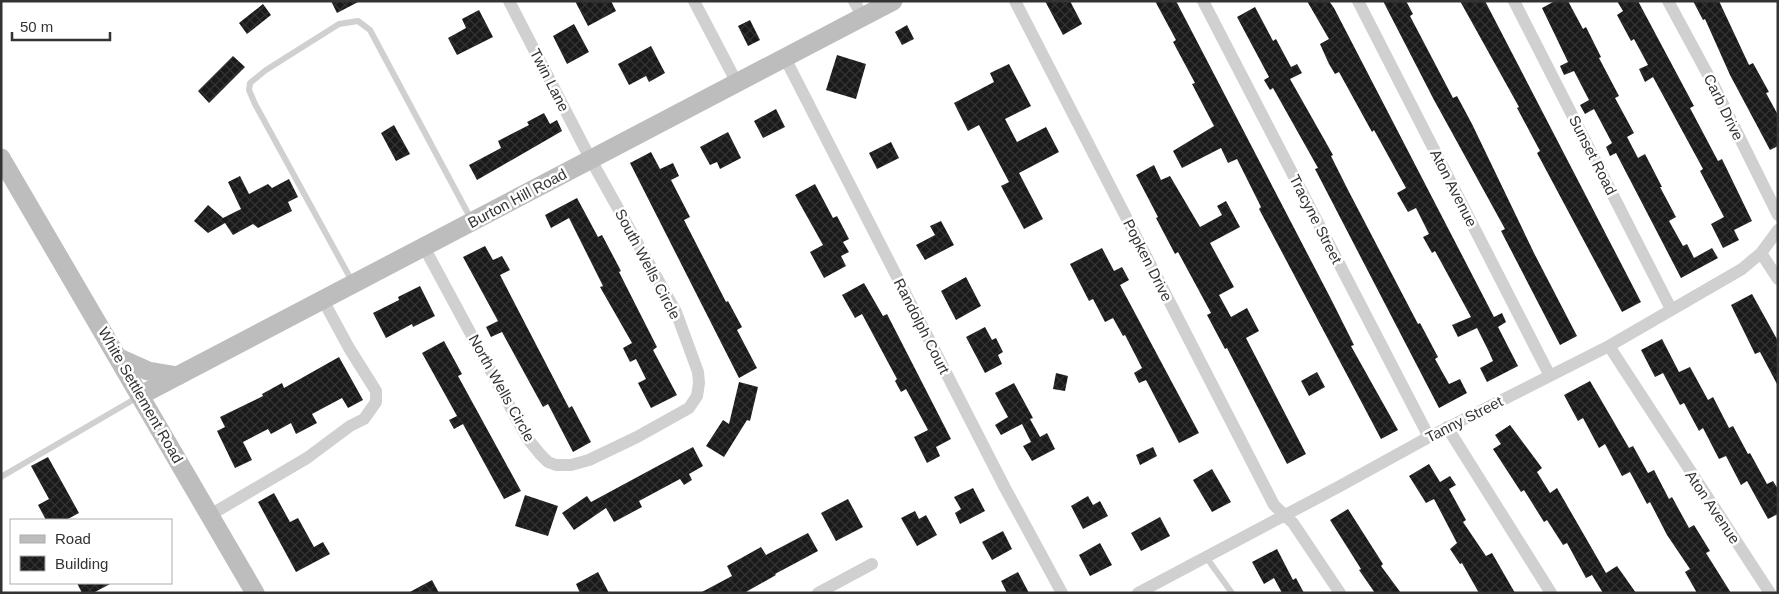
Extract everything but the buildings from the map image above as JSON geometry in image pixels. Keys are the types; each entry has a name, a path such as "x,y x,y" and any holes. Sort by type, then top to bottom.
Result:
{"street":[{"name":"Twin Lane","path":"509,1 591,160"},
{"path":"694,1 737,83"},
{"name":"Burton Hill Road","path":"141,396 785,58 858,9 893,1"},
{"name":"Popken Drive","path":"1015,1 1274,505 1293,523 1340,593"},
{"name":"Tracyne Street","path":"1203,1 1428,437"},
{"name":"Aton Avenue","path":"1358,1 1550,376"},
{"name":"Sunset Road","path":"1514,1 1671,309"},
{"name":"Carb Drive","path":"1668,1 1713,84 1778,215"},
{"name":"Randolph Court","path":"785,58 1005,488 1062,593"},
{"name":"White Settlement Road","path":"1,146 26,198"},
{"name":"White Settlement Road","path":"1,158 255,593"},
{"name":"South Wells Circle","path":"591,160 676,312 698,372"},
{"name":"Tanny Street","path":"1138,593 1285,516 1447,427 1609,346 1742,269 1761,253 1778,230"},
{"name":"North Wells Circle","path":"424,247 527,438 548,462 571,465 589,460 637,437 689,408 697,396 698,372"},
{"path":"1761,253 1778,279"},
{"path":"210,515 308,458 350,426 364,419 376,402 376,391 354,356 324,300"},
{"name":"Aton Avenue","path":"1609,346 1770,593"},
{"path":"119,358 148,371 178,376"},
{"path":"1447,427 1551,593"},
{"path":"818,593 872,564"}],"lane":[{"path":"354,284 249,90 250,83 266,70 339,24 358,21 370,30 473,222"},
{"path":"1,477 141,396"},
{"path":"1206,557 1232,593"}]}
